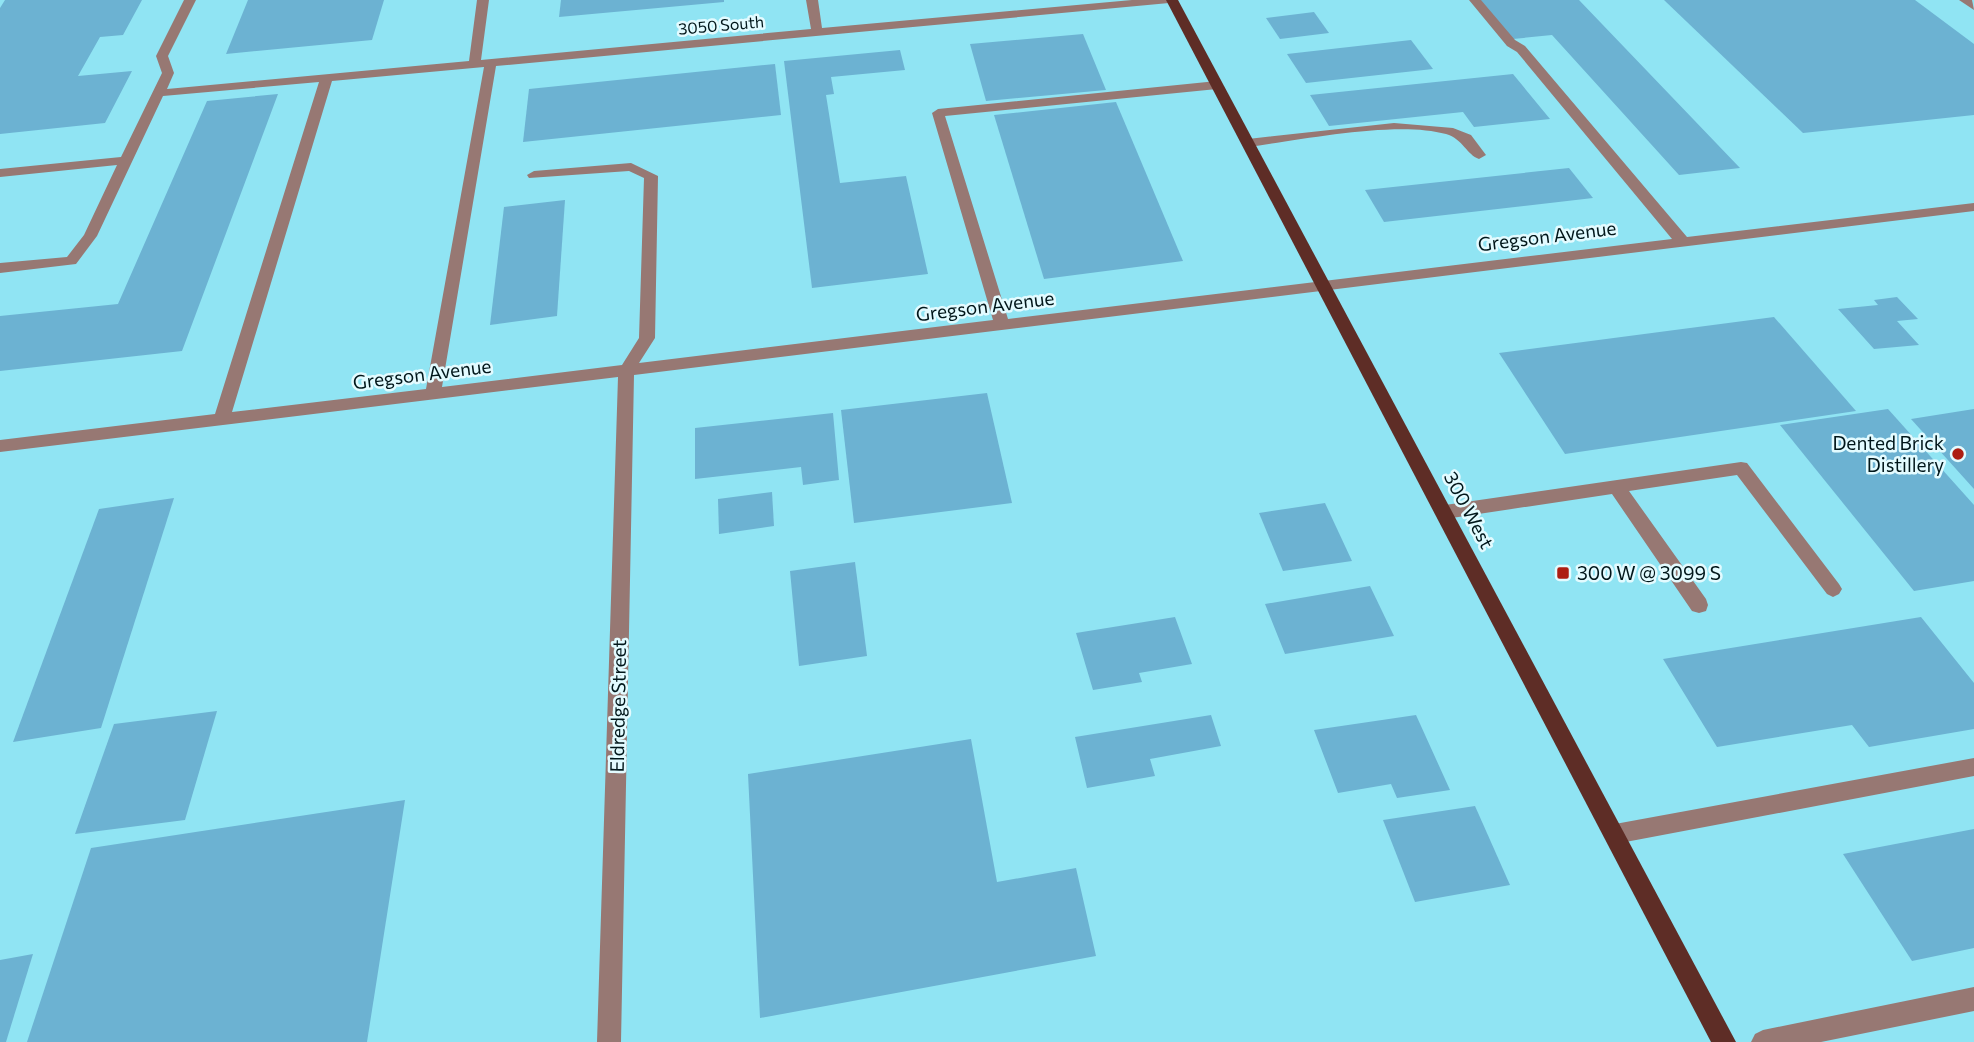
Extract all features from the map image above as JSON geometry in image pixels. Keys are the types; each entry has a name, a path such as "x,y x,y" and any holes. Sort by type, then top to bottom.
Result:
{"main road":[{"name":"300 West","path":"1170,0 1445,512 1724,1042"}],"street":[{"path":"0,268 71,261 90,236 168,73 162,56 190,0"},
{"path":"475,63 483,0"},
{"path":"812,0 817,32"},
{"name":"3050 South","path":"159,93 1170,0"},
{"path":"1475,0 1511,43 1521,49 1682,242"},
{"path":"1965,0 1974,6"},
{"path":"433,394 491,61"},
{"path":"222,419 327,76"},
{"path":"1002,325 938,113 1217,85"},
{"path":"1248,143 1415,125 1453,132 1466,139 1479,155"},
{"path":"0,173 128,160"},
{"path":"534,175 632,167 651,176 648,338 626,371"},
{"name":"Gregson Avenue","path":"0,446 1974,207"},
{"name":"Eldredge Street","path":"609,1042 626,371"},
{"path":"1445,512 1741,468 1833,589"},
{"path":"1617,486 1699,605"},
{"path":"1615,834 1974,766"},
{"path":"1763,1042 1974,999"}],"building":[{"path":"5,0 142,0 123,35 100,37 78,76 132,71 105,123 0,134 0,8"},
{"path":"248,0 384,0 372,40 226,54"},
{"path":"561,0 724,0 724,2 559,17"},
{"path":"1480,0 1579,0 1740,168 1679,175 1552,35 1513,39"},
{"path":"1664,0 1915,0 1974,44 1974,115 1803,133"},
{"path":"1314,12 1329,33 1280,39 1266,18"},
{"path":"1083,34 1106,90 986,101 970,44"},
{"path":"1411,40 1433,69 1306,83 1287,54"},
{"path":"900,50 905,70 831,77 834,94 826,95 840,183 906,176 928,274 812,288 784,61"},
{"path":"775,64 781,115 523,142 529,89"},
{"path":"1513,74 1550,119 1474,127 1463,112 1329,126 1310,95"},
{"path":"278,94 182,351 0,371 0,316 118,304 207,101"},
{"path":"1116,102 1183,261 1044,279 994,115"},
{"path":"1569,168 1593,198 1384,222 1365,190"},
{"path":"565,200 557,316 490,325 504,207"},
{"path":"1897,297 1918,319 1897,321 1919,345 1874,349 1838,309 1878,305 1874,300"},
{"path":"1774,317 1856,411 1565,454 1499,353"},
{"path":"987,393 1012,503 854,523 841,410"},
{"path":"1888,409 1974,505 1974,581 1914,591 1780,425"},
{"name":"Dented Brick Distillery","path":"1974,409 1974,489 1911,419"},
{"path":"833,413 839,480 803,485 801,467 695,479 695,428"},
{"path":"772,492 774,526 719,534 718,499"},
{"path":"174,498 101,728 13,742 99,509"},
{"path":"1325,503 1352,561 1283,571 1259,513"},
{"path":"855,562 867,656 799,666 790,571"},
{"path":"1370,586 1394,636 1285,654 1265,604"},
{"path":"1175,617 1192,664 1139,673 1142,682 1093,690 1076,633"},
{"path":"1921,617 1974,683 1974,729 1869,747 1852,725 1717,747 1663,659"},
{"path":"217,711 185,820 75,834 114,724"},
{"path":"1211,715 1221,746 1150,759 1155,776 1087,788 1075,737"},
{"path":"1416,715 1450,790 1397,798 1391,784 1338,793 1314,730"},
{"path":"971,739 997,882 1076,868 1096,956 760,1018 748,774"},
{"path":"405,800 367,1042 27,1042 91,848"},
{"path":"1475,806 1510,885 1415,902 1383,820"},
{"path":"1974,829 1974,948 1912,961 1843,854"},
{"path":"33,954 6,1042 0,1042 0,960"}],"place":[{"name":"Dented Brick Distillery","path":"1958,454"},
{"name":"300 W @ 3099 S","path":"1563,573"}]}
